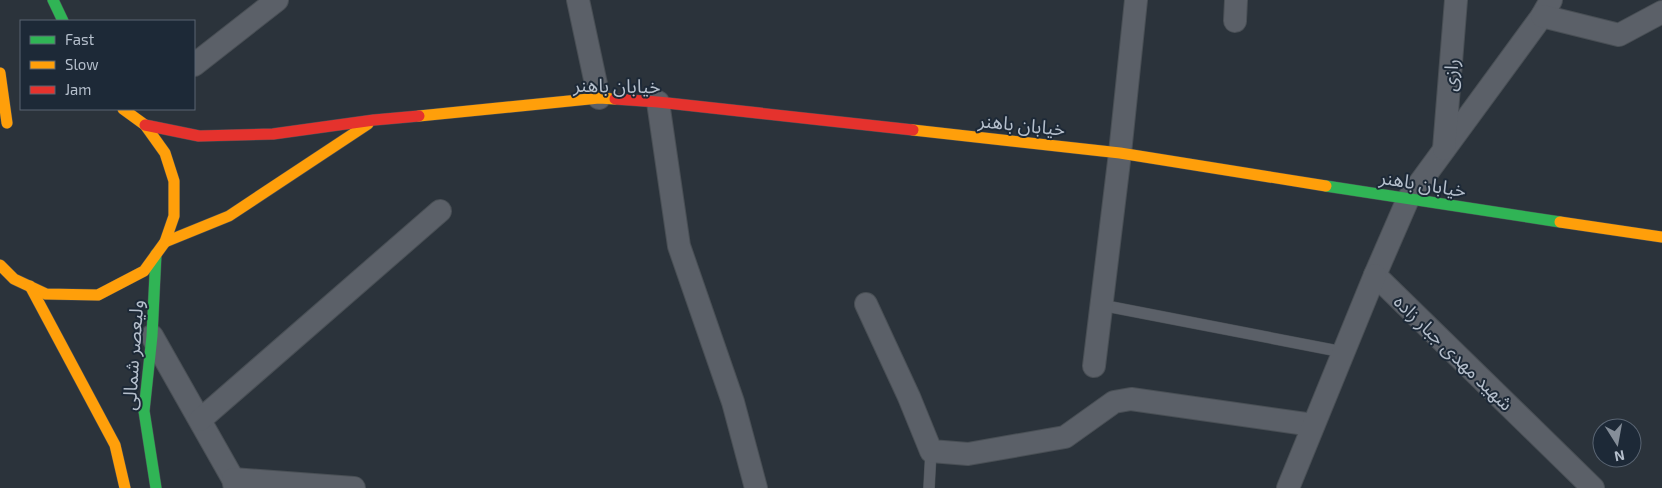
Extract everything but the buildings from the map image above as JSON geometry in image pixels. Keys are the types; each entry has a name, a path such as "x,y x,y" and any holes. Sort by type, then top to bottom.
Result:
{"street":[{"path":"53,0 63,20"},
{"path":"195,65 277,0"},
{"path":"578,0 599,98"},
{"path":"1094,366 1120,153 1136,0"},
{"name":"رازی","path":"1444,149 1456,0"},
{"path":"1288,488 1374,275 1408,199 1546,8 1619,35 1662,12"},
{"path":"0,73 3,127"},
{"name":"خیابان باهنر","path":"145,124 199,136 273,134 374,120 599,98 658,102 1120,153 1662,237"},
{"path":"658,102 680,246 733,402 756,488"},
{"path":"2,268 14,279 46,294 98,295 144,271 165,242 174,216 174,181 166,153 145,124 124,110"},
{"path":"3,127 20,112"},
{"name":"خیابان باهنر","path":"165,242 229,216 374,120"},
{"path":"200,420 440,211"},
{"name":"ولیعصر شمالی","path":"156,254 152,336 144,411 156,488"},
{"name":"شهید مهدی جبار زاده","path":"1374,275 1593,488"},
{"name":"ولیعصر شمالی","path":"30,286 115,445 125,488"},
{"path":"866,304 931,450 968,454 1065,437 1114,402 1131,399 1314,425"},
{"path":"152,336 234,483 354,488"}],"lane":[{"path":"1102,305 1343,352"},
{"path":"929,488 931,450"}],"traffic: fast":[{"path":"53,0 63,20"},
{"path":"1326,186 1560,222"},
{"path":"156,254 152,336 144,411 156,488"}],"traffic: slow":[{"path":"0,73 7,123"},
{"path":"419,116 599,98 615,99"},
{"path":"0,265 14,279 46,294 98,295 144,271 165,242 174,216 174,181 165,153 145,125 124,110"},
{"path":"165,242 229,216 368,124"},
{"path":"913,130 1120,153 1326,186"},
{"path":"1560,222 1662,237"},
{"path":"30,286 115,445 125,488"}],"traffic: jam":[{"path":"615,99 913,130"},
{"path":"145,125 199,136 273,134 374,120 419,116"}]}
